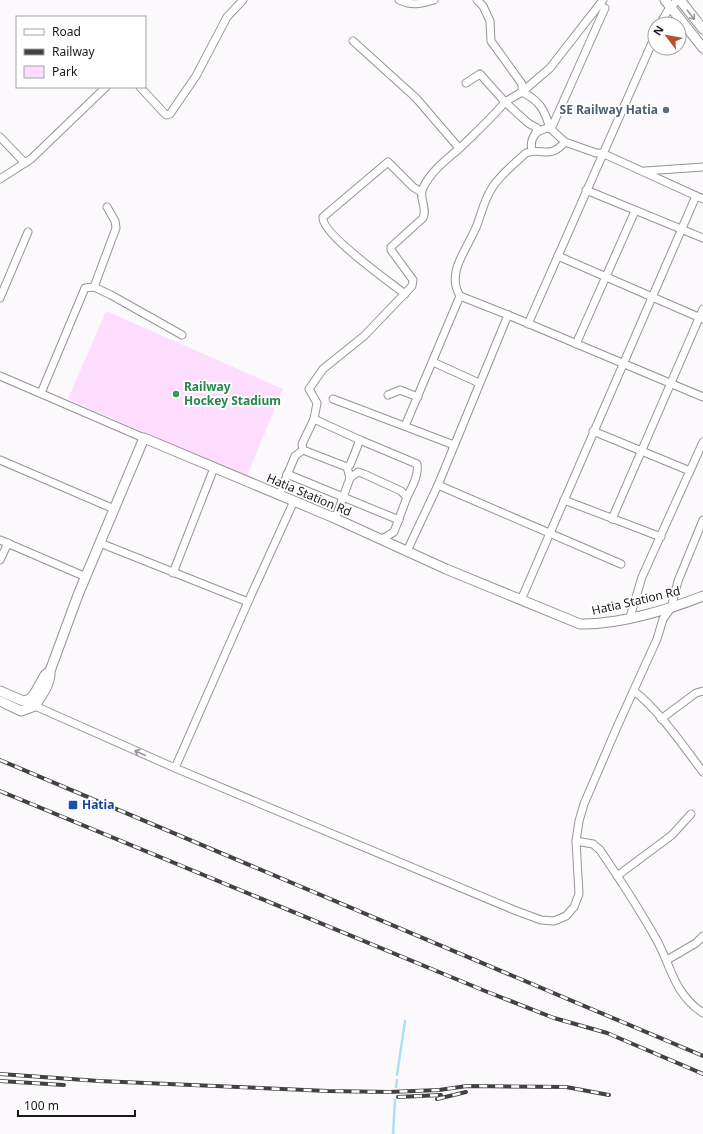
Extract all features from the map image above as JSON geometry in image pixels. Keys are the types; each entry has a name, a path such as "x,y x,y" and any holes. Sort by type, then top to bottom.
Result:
{"street":[{"path":"141,88 166,115 170,114 196,76 227,16 243,0"},
{"path":"399,0 415,5 434,0"},
{"path":"477,0 483,6 490,21 491,41 520,78 522,92"},
{"path":"667,3 679,0 703,29"},
{"path":"663,16 667,3"},
{"path":"667,3 703,48"},
{"path":"303,450 302,444 314,419 317,403 309,389 319,373 364,336 412,286 413,280 391,250 391,247 423,218 425,212 422,192 437,168 505,102 522,92 550,68 604,4"},
{"path":"550,128 604,4"},
{"path":"353,41 416,98 459,148"},
{"path":"528,324 647,54"},
{"path":"466,83 480,74 505,102 528,123 537,128 531,146 532,151"},
{"path":"0,179 26,163 105,88"},
{"path":"522,92 535,98 543,109 550,128 565,142 596,153 602,153 703,199"},
{"path":"536,132 541,128 550,128"},
{"path":"0,137 26,163"},
{"path":"405,426 460,296 456,281 456,270 477,226 486,198 492,187 526,153 532,151 546,153 553,152 565,142"},
{"path":"405,294 342,244 322,221 325,214 385,163 391,164 413,187 422,192"},
{"path":"643,171 703,167"},
{"path":"586,190 703,238"},
{"path":"521,600 696,196"},
{"path":"94,287 116,228 115,221 107,207"},
{"path":"576,344 635,211"},
{"path":"0,298 28,232"},
{"path":"558,256 701,319"},
{"path":"41,393 85,288 94,287 140,310 182,335"},
{"path":"460,296 703,397"},
{"path":"612,519 670,384 701,319 703,309"},
{"path":"407,551 438,485 508,315"},
{"path":"433,362 479,383"},
{"path":"0,376 144,438 86,577 50,671 50,677 46,688 35,706 21,711 0,701"},
{"path":"388,394 400,390 418,397"},
{"path":"333,399 454,445"},
{"path":"314,419 417,464 416,475 394,532 382,539"},
{"path":"593,431 690,471"},
{"name":"Hatia Station Rd","path":"144,438 580,624 598,624 671,608 703,596"},
{"path":"350,478 347,467 355,454 360,440"},
{"path":"630,617 636,593 703,442"},
{"path":"303,450 347,467"},
{"path":"278,495 295,456 303,450"},
{"path":"0,460 114,509"},
{"path":"173,574 214,468"},
{"path":"332,517 337,514 350,478 358,472 401,491 407,497"},
{"path":"287,474 399,520"},
{"path":"438,485 550,532 621,564"},
{"path":"564,500 661,538"},
{"path":"175,768 294,501"},
{"path":"35,706 175,768 541,920 554,921 566,916 574,906 579,894 576,841 579,821 584,804 657,639 663,620 671,608 678,581 703,520"},
{"path":"0,540 86,577"},
{"path":"0,560 8,543"},
{"path":"100,543 173,574 248,602"},
{"path":"0,691 23,701 30,699 45,675 50,671"},
{"path":"634,691 661,720 703,772"},
{"path":"661,720 696,692 703,691"},
{"path":"617,876 669,838 691,814"},
{"path":"576,841 593,844 600,850 667,960 673,979 680,992 703,1014"},
{"path":"667,960 696,943 703,936"}],"green space":[{"name":"Railway Hockey Stadium","path":"106,311 283,389 246,478 68,399"}],"waterway":[{"path":"397,1075 405,1021"},
{"path":"396,1087 397,1080"},
{"path":"393,1134 395,1100"}],"railway":[{"path":"0,760 703,1056"},
{"path":"0,791 485,991 554,1018 607,1033 703,1074"},
{"path":"0,1074 99,1081 328,1091 389,1092 439,1090 467,1086 566,1087 609,1095"},
{"path":"0,1081 64,1085"},
{"path":"437,1099 466,1092"},
{"path":"398,1097 441,1095"}],"place":[{"name":"SE Railway Hatia","path":"666,110"},
{"name":"Railway Hockey Stadium","path":"176,394"},
{"name":"Hatia","path":"73,805"}]}
